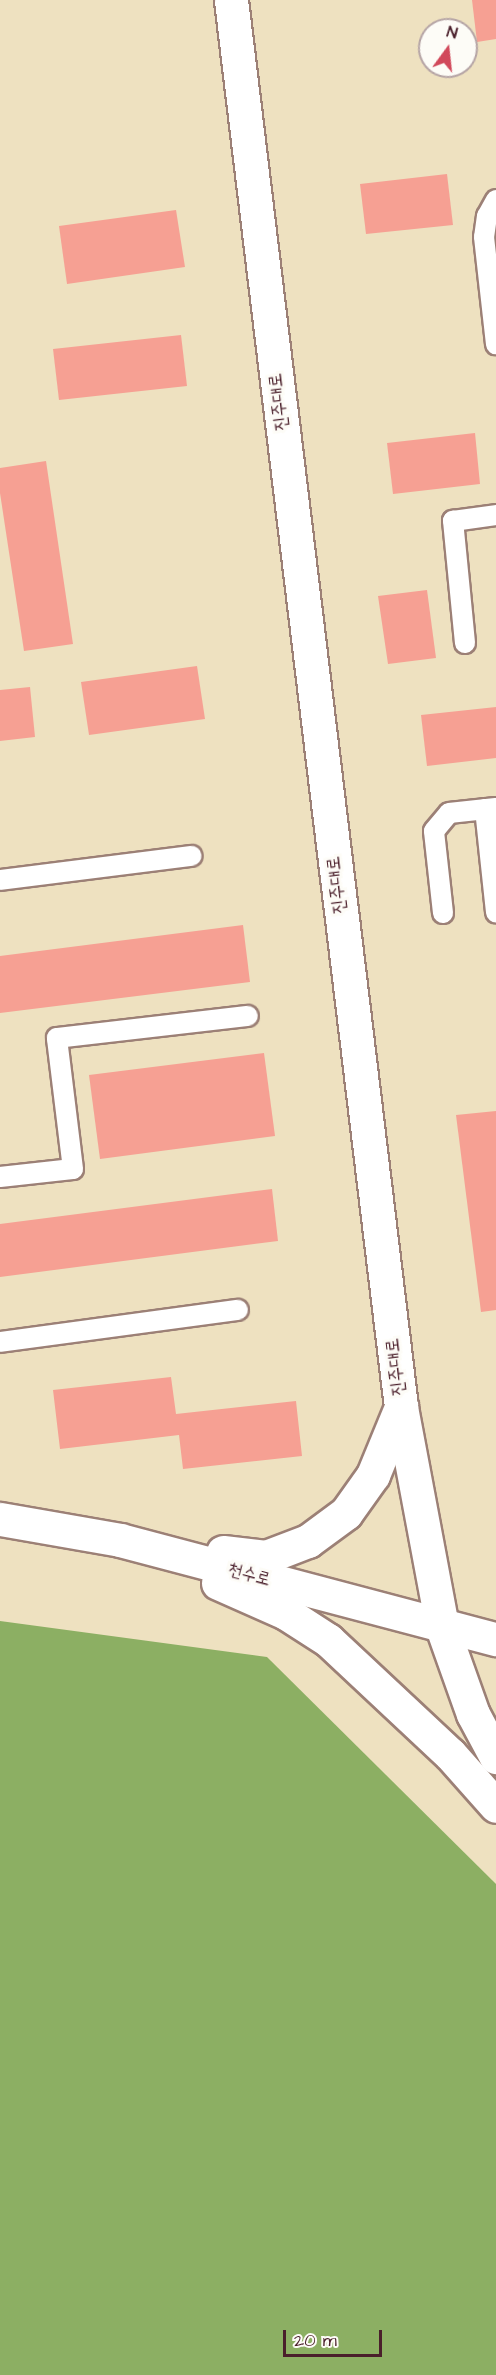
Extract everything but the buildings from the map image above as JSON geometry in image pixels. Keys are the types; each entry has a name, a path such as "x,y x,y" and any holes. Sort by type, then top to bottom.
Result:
{"street":[{"name":"진주대로","path":"231,0 401,1407 442,1627 472,1713 496,1757"},
{"path":"120,1540 266,1557 308,1541 346,1513 373,1475 401,1407"},
{"name":"천수로","path":"0,1519 120,1540 442,1627 496,1639"},
{"path":"120,1540 286,1613 328,1640 450,1754 496,1806"}],"lane":[{"path":"496,200 487,216 484,237 496,344"},
{"path":"465,643 453,521 496,515"},
{"path":"443,913 434,831 449,813 490,809 496,912"},
{"path":"0,880 191,856"},
{"path":"0,1177 73,1169 57,1038 248,1016"},
{"path":"0,1342 238,1310"}],"green space":[{"path":"0,1621 267,1657 496,1884 496,2375 0,2375"}]}
